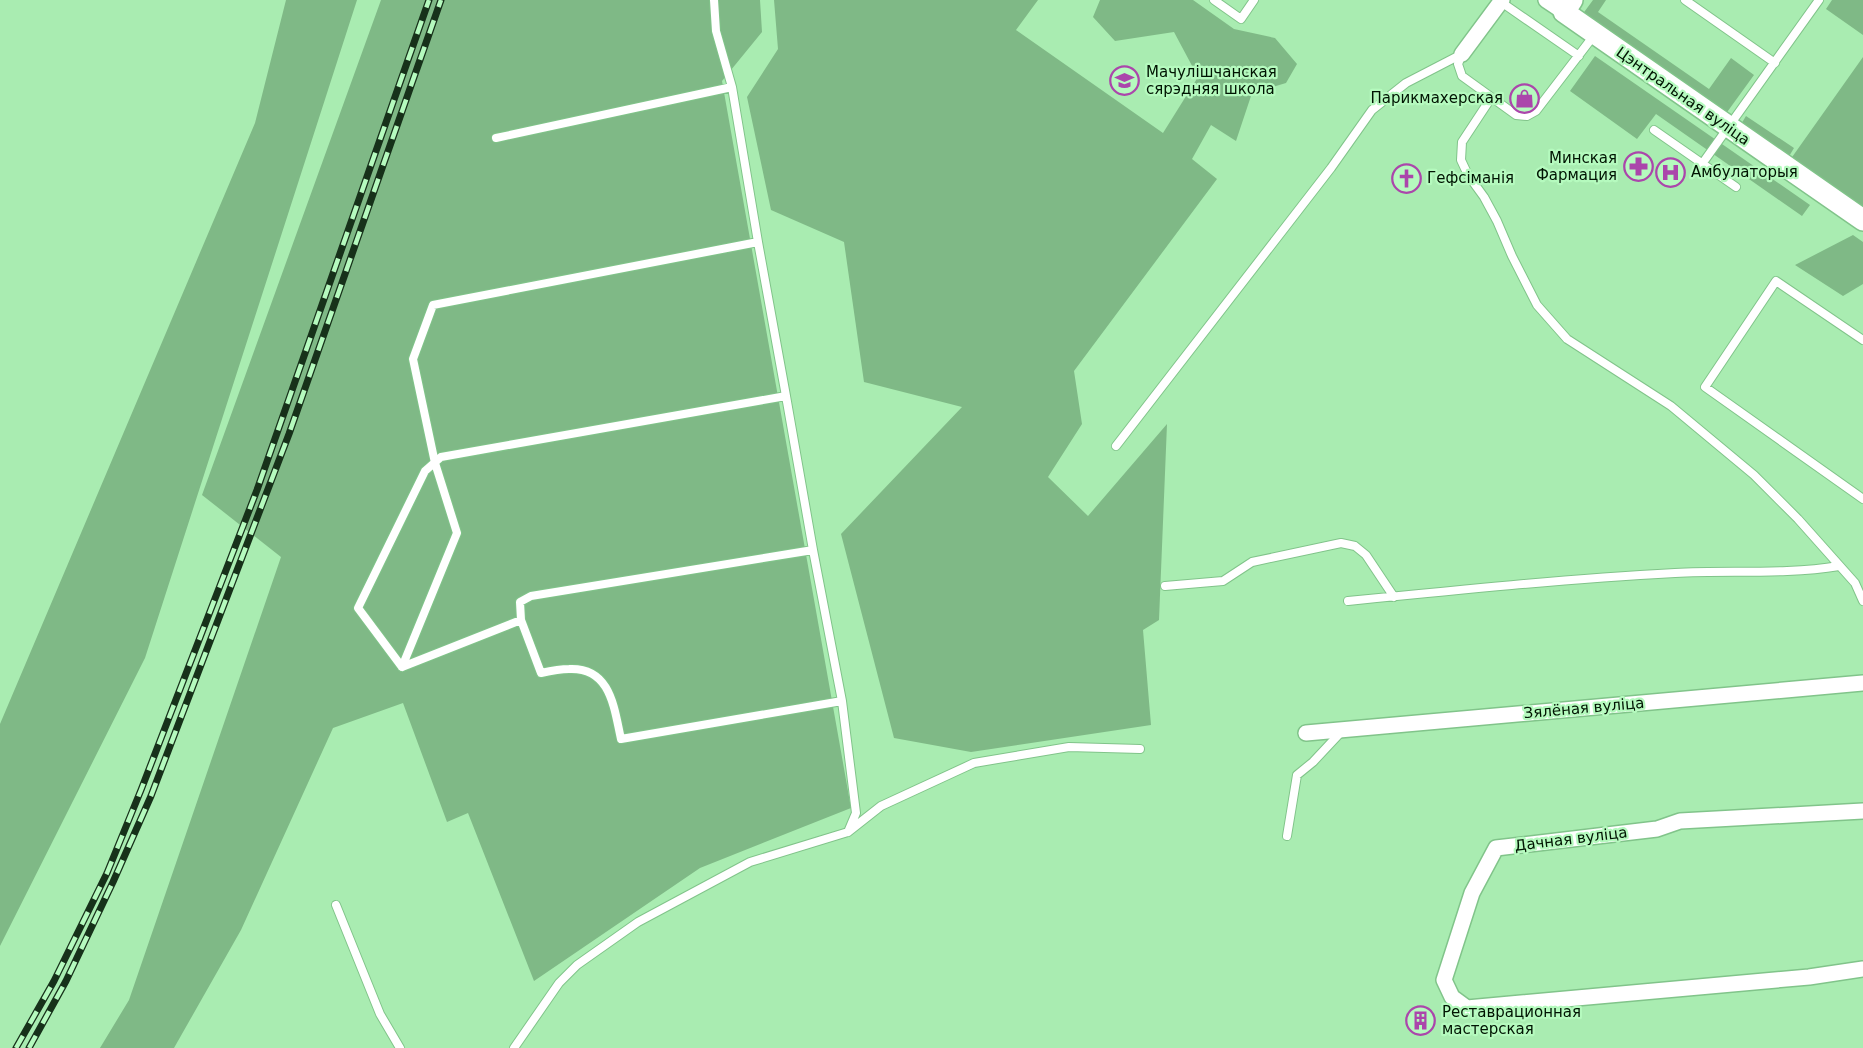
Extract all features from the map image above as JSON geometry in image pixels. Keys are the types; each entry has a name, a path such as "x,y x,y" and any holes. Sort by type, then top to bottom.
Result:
{"street":[{"path":"1546,0 1568,6"},
{"path":"1462,54 1502,1"},
{"name":"Цэнтральная вуліца","path":"1568,6 1595,34 1863,220"},
{"name":"Зялёная вуліца","path":"1306,733 1863,683"},
{"name":"Дачная вуліца","path":"1863,811 1680,821 1657,829 1496,848 1472,893 1444,980 1452,997 1467,1008 1809,977 1863,969"}],"lane":[{"path":"714,0 716,31 732,87 813,550 842,701 856,813 848,832"},
{"path":"1214,0 1241,19 1254,0"},
{"path":"1685,0 1774,63"},
{"path":"1702,164 1819,0"},
{"path":"1502,1 1579,56"},
{"path":"1462,54 1458,64 1462,76 1516,115 1527,116 1536,111 1595,34"},
{"path":"1116,446 1331,168 1372,110 1406,82 1462,54"},
{"path":"496,138 732,87"},
{"path":"1491,98 1462,142 1461,160 1468,175 1489,205 1537,305 1567,339 1671,406 1755,475 1798,519 1854,583 1863,601"},
{"path":"1654,130 1736,187"},
{"path":"402,667 457,533 435,463 413,359 433,305 758,242"},
{"path":"1863,340 1776,281 1705,387 1863,499"},
{"path":"402,667 358,608 425,471 441,457 786,396"},
{"path":"1165,586 1223,581 1252,562 1341,543 1355,546 1366,555 1394,597"},
{"path":"813,550 531,596 520,602 521,620 541,673 571,668 592,673 605,682 621,740 842,701"},
{"path":"1348,601 1569,579 1705,571 1809,571 1839,566"},
{"path":"402,667 521,620"},
{"path":"1287,836 1297,775 1344,729"},
{"path":"514,1048 559,983 577,965 638,922 750,862 848,832 882,806 974,763 1069,747 1140,749"},
{"path":"336,905 380,1014 400,1048"}],"green space":[{"path":"286,0 357,0 145,658 0,946 0,724 255,123"},
{"path":"381,0 760,0 762,32 722,81 851,808 700,868 534,981 468,813 447,822 403,703 333,728 241,930 174,1048 100,1048 129,1000 281,557 202,495"},
{"path":"774,0 1038,0 1016,30 1163,133 1198,77 1174,32 1115,41 1093,17 1100,0 1193,0 1234,29 1275,38 1297,64 1286,83 1252,93 1236,141 1211,125 1192,159 1217,179 1074,371 1082,424 1048,477 1088,516 1167,424 1159,620 1143,630 1151,725 971,752 894,738 841,534 962,407 864,382 844,242 771,210 747,97 778,49"},
{"path":"1593,0 1606,0 1598,12 1709,89 1731,58 1754,75 1725,115 1582,15"},
{"path":"1832,0 1863,0 1863,35 1826,9"},
{"path":"1595,56 1810,205 1802,216 1656,114 1637,139 1570,91"},
{"path":"1863,57 1863,210 1790,160"},
{"path":"1746,116 1794,148 1788,158 1740,126"},
{"path":"1853,235 1863,242 1863,284 1843,296 1795,265"}],"railway":[{"path":"16,1048 54,981 107,873 141,790 257,490 429,0"},
{"path":"29,1048 66,981 151,796 289,434 441,0"}],"place":[{"name":"Мачулішчанская сярэдняя школа","path":"1125,81"},
{"name":"Парикмахерская","path":"1524,98"},
{"name":"Минская Фармация","path":"1638,167"},
{"name":"Амбулаторыя","path":"1670,172"},
{"name":"Гефсіманія","path":"1406,178"},
{"name":"Реставрационная мастерская","path":"1421,1021"}]}
